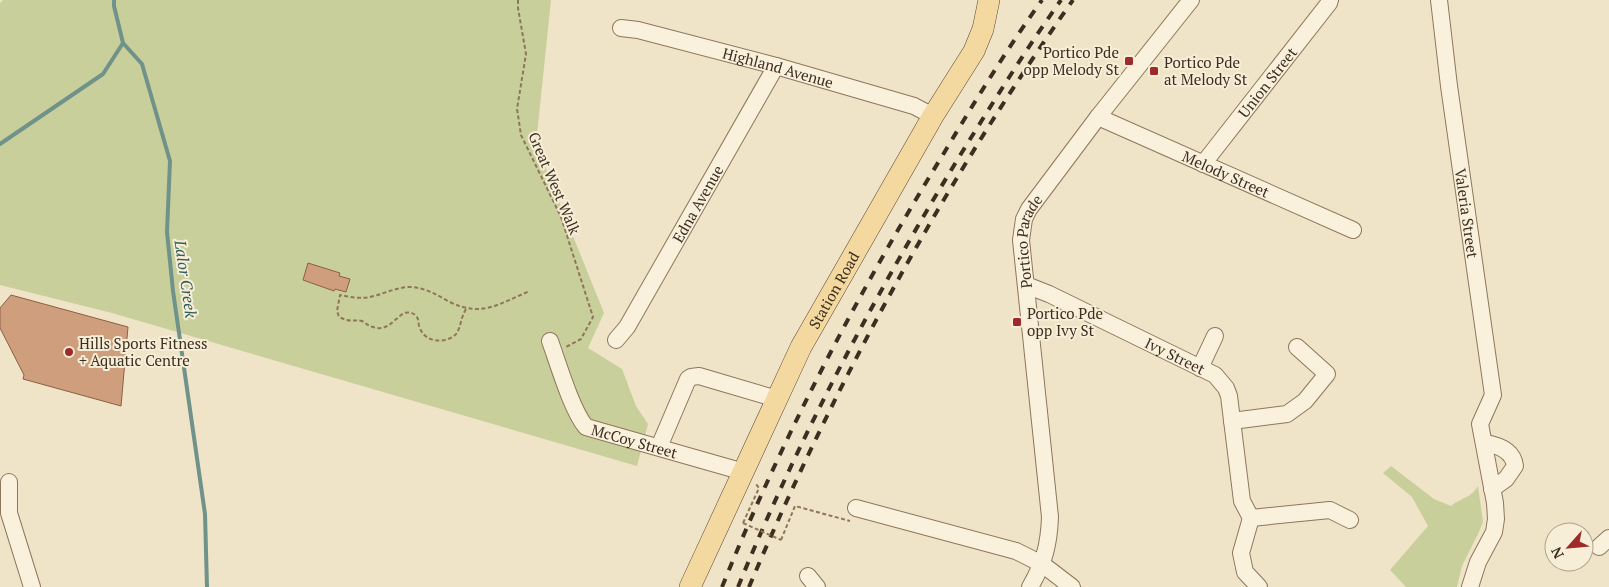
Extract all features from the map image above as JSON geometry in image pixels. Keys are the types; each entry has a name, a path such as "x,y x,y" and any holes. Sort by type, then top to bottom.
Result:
{"main road":[{"name":"Station Road","path":"690,587 801,347 934,116 974,52 983,29 989,0"}],"street":[{"name":"Portico Parade","path":"1030,587 1042,564 1049,535 1050,517 1021,240 1024,219 1029,209 1098,117 1191,0"},
{"name":"Union Street","path":"1204,164 1330,0"},
{"name":"Valeria Street","path":"1439,0 1449,86 1493,395 1480,424 1484,444"},
{"name":"Highland Avenue","path":"622,28 638,30 776,66 914,106 934,116"},
{"name":"Edna Avenue","path":"616,340 627,327 776,66"},
{"name":"Melody Street","path":"1098,117 1353,230"},
{"name":"Ivy Street","path":"1026,285 1049,294 1215,375 1226,388 1229,396 1242,501 1251,518"},
{"path":"1200,368 1215,336"},
{"name":"McCoy Street","path":"552,347 576,410 586,427 744,472"},
{"path":"1232,421 1287,414 1306,401 1327,374 1296,347"},
{"path":"659,448 688,379 691,377 698,376 777,399"},
{"path":"1470,587 1478,562 1494,532 1496,519 1484,444 1498,445 1515,460 1515,466 1506,479 1492,488"},
{"path":"9,482 9,513 32,587"},
{"path":"856,508 1016,551 1042,564 1072,587"},
{"path":"1259,587 1245,572 1241,553 1251,518 1330,510 1350,520"}],"path":[{"name":"Great West Walk","path":"518,0 526,54 517,109 520,135 561,218 593,317 580,339 552,347"},
{"path":"466,309 455,334 448,340 436,341 426,337 420,327 417,316 413,313 404,313 386,327 375,328 363,322 346,320 339,317 337,311 340,295 364,298 399,288 410,287 434,293 466,309 485,309 530,291"},
{"path":"756,495 743,523 781,540 795,506 852,522 856,508"}],"green space":[{"path":"3,0 551,0 536,144 604,313 588,348 622,369 636,406 648,424 637,466 112,313 0,285 0,3"},
{"path":"1391,466 1434,499 1451,506 1469,496 1478,486 1483,522 1462,566 1457,587 1406,587 1390,570 1428,526 1412,497 1383,473"}],"building":[{"path":"308,263 340,273 339,276 350,279 346,292 335,289 334,291 303,280"},
{"name":"Hills Sports Fitness + Aquatic Centre","path":"11,295 128,327 121,406 23,379 24,375 0,328 0,308"}],"waterway":[{"path":"0,144 103,74 123,43 114,0"},
{"name":"Lalor Creek","path":"123,43 142,64 170,161 167,232 173,291 205,514 207,587"}],"railway":[{"path":"722,587 770,475 852,311 967,114 1042,0"},
{"path":"738,587 787,474 871,309 964,149 1061,0"},
{"path":"749,587 818,434 895,285 980,140 1073,0"}],"place":[{"name":"Portico Pde opp Melody St","path":"1129,61"},
{"name":"Portico Pde at Melody St","path":"1154,71"},
{"name":"Portico Pde opp Ivy St","path":"1017,322"},
{"name":"Hills Sports Fitness + Aquatic Centre","path":"69,352"}]}
